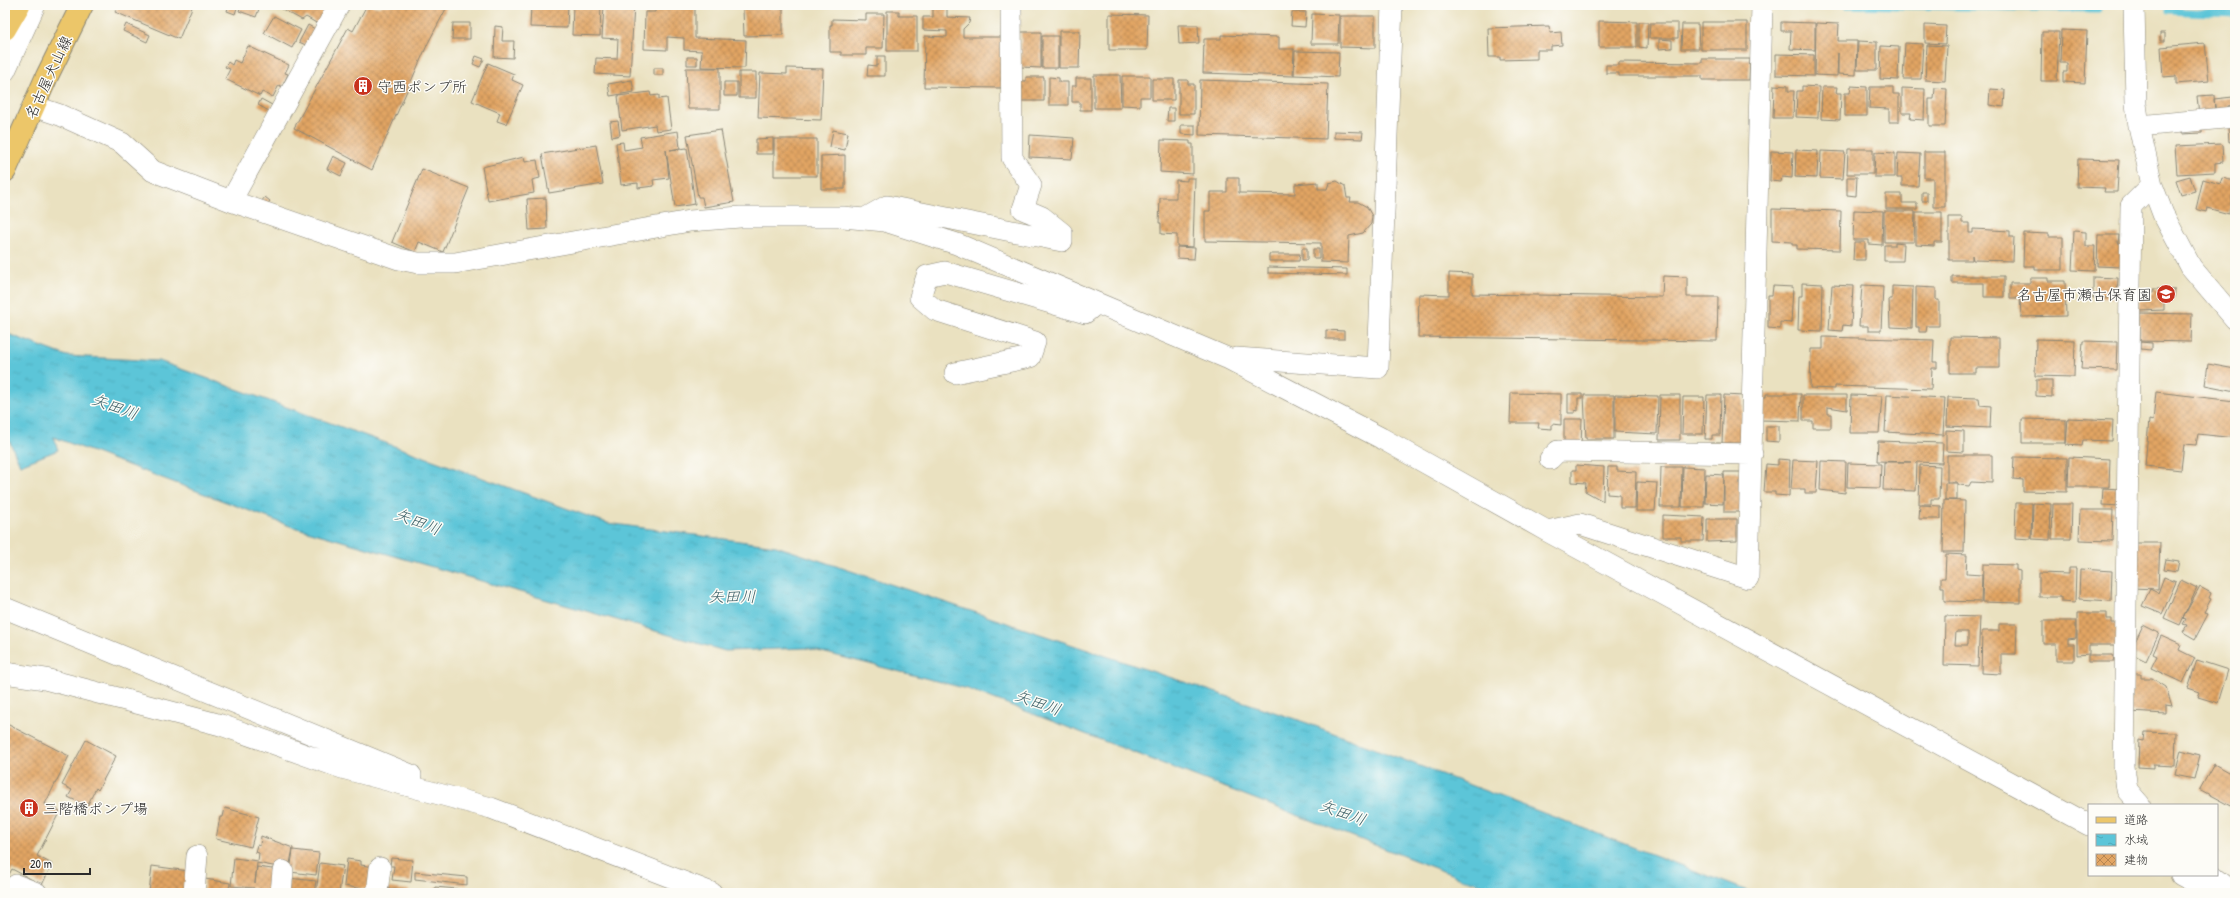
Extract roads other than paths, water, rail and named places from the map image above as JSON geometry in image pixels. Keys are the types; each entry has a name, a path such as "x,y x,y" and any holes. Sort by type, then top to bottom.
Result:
{"main road":[{"path":"5,29 19,5"},
{"name":"名古屋犬山線","path":"5,171 31,111 82,5"}],"street":[{"path":"5,71 35,5"},
{"path":"231,201 339,5"},
{"path":"864,219 887,206 1062,241 1062,233 1042,217 1023,209 1031,185 1012,158 1011,5"},
{"path":"1227,358 1378,368 1392,5"},
{"path":"2134,5 2136,104 2139,126 2152,185 2163,214 2191,267 2235,319"},
{"path":"1547,531 1580,524 1748,578 1762,7"},
{"path":"31,111 66,118 122,144 153,171 231,201 399,259 418,263 455,263 690,221 756,217 843,217 884,221 957,244 1227,358 1382,438 1547,531 2088,824"},
{"path":"2139,126 2235,116"},
{"path":"2139,804 2127,790 2124,766 2131,206 2152,185"},
{"path":"955,373 1030,357 1035,342 935,310 920,297 926,276 945,272 1085,313 1096,302"},
{"path":"1550,459 1558,451 1752,454"},
{"path":"5,608 491,808 712,893"},
{"path":"5,673 45,679 222,725 342,768 491,808"},
{"path":"194,893 197,856"},
{"path":"378,893 380,868"},
{"path":"281,893 282,871"},
{"path":"2183,876 2215,893"},
{"path":"2211,876 2233,893"},
{"path":"12,893 16,885 37,893"}],"water":[{"name":"矢田川","path":"5,333 67,356 159,361 607,523 776,546 1307,723 1753,893 1508,893 1461,878 968,689 806,648 725,651 290,526 53,437 58,450 20,465 5,431"}],"waterway":[{"path":"1846,5 2098,9"},
{"path":"2168,11 2235,14"}],"place":[{"name":"守西ポンプ所","path":"363,86"},
{"name":"名古屋市瀬古保育園","path":"2166,294"},
{"name":"三階橋ポンプ場","path":"29,808"}]}
